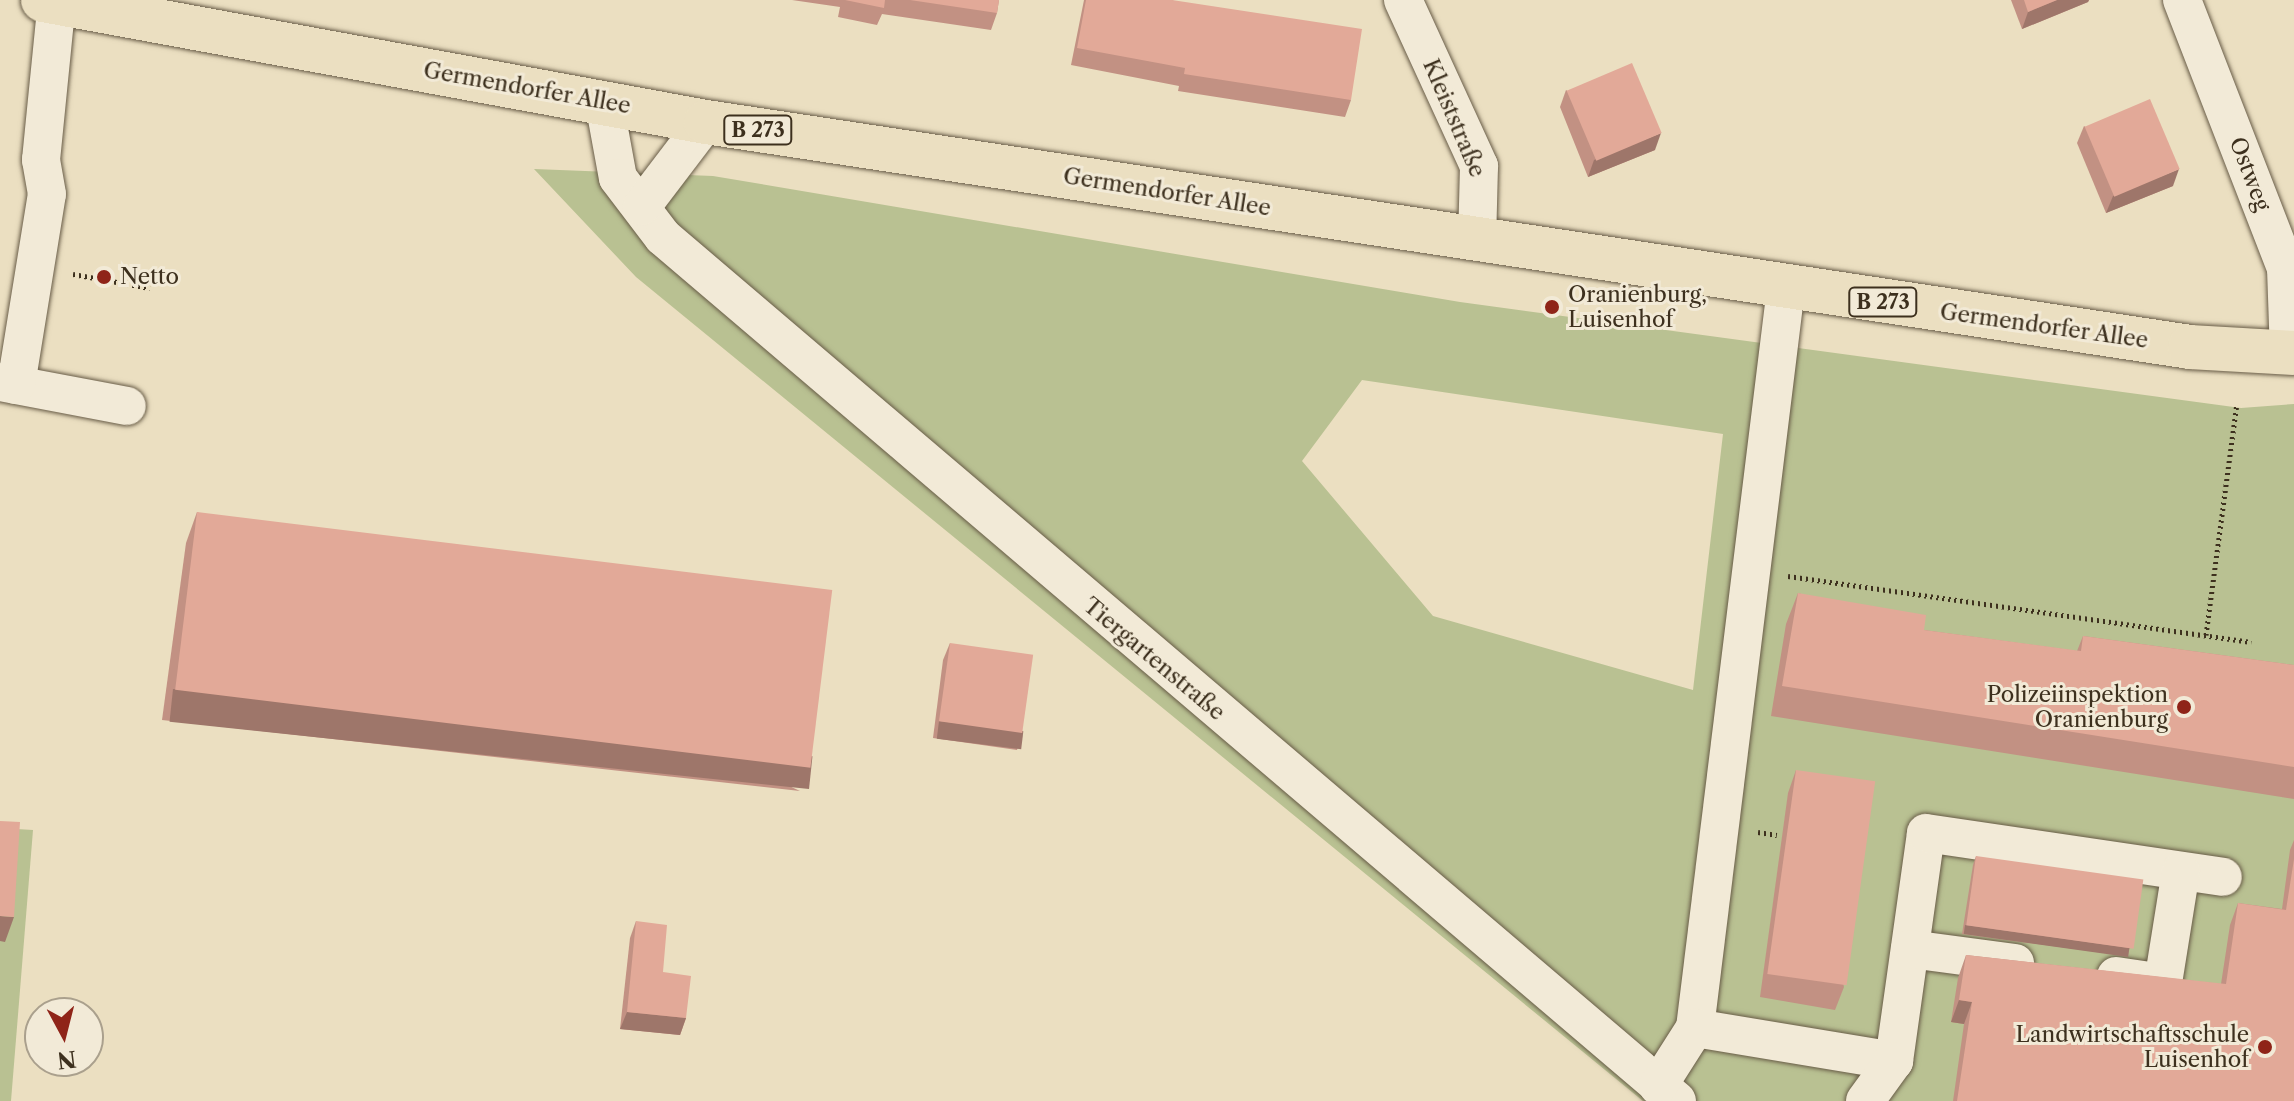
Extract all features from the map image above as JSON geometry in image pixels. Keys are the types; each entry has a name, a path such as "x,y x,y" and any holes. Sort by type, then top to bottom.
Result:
{"main road":[{"name":"Germendorfer Allee","path":"52,1 706,122 2190,347 2292,353"}],"street":[{"name":"Kleiststraße","path":"1403,0 1479,166 1477,240"},
{"name":"Ostweg","path":"2182,0 2292,281 2292,353"},
{"path":"52,1 41,160 47,194 8,384 127,406"},
{"name":"Tiergartenstraße","path":"604,102 618,178 663,237 961,496 1667,1093"},
{"path":"642,206 706,122"},
{"path":"1667,1093 1695,1028 1786,288"},
{"path":"1865,1101 1894,1061 1926,833 2223,877"},
{"path":"1910,949 2163,983 2181,871"},
{"path":"1695,1028 1894,1061"}],"path":[{"path":"2206,635 2237,404"},
{"path":"1751,571 2251,642"}],"green space":[{"path":"534,169 713,176 1460,302 2241,408 2294,404 2294,1101 1643,1101 636,277","holes":["1362,380 1723,434 1693,690 1433,616 1302,461"]},
{"path":"0,828 33,830 11,1101 0,1101"}],"building":[{"path":"845,0 885,0 884,8"},
{"path":"910,0 999,0 997,13"},
{"path":"1086,0 1172,0 1362,29 1351,100 1184,74 1185,68 1077,48"},
{"path":"2024,0 2057,0 2028,12"},
{"path":"1632,63 1662,133 1596,161 1567,91"},
{"path":"2150,99 2180,169 2114,197 2085,127"},
{"path":"197,512 832,590 810,768 175,690"},
{"path":"1798,593 1926,615 1924,630 2081,651 2083,636 2294,665 2294,767 1782,686"},
{"path":"950,643 1033,655 1022,733 939,721"},
{"path":"1796,770 1875,781 1847,985 1767,974"},
{"path":"0,821 20,822 14,917 0,916"},
{"path":"1976,856 2143,880 2134,949 1966,925"},
{"path":"2294,859 2294,1101 1957,1101 1972,1002 1959,1000 1966,955 2226,984 2238,903 2286,910"},
{"path":"636,921 667,925 663,972 691,976 686,1018 627,1012"}],"place":[{"name":"Netto","path":"104,277"},
{"name":"Oranienburg, Luisenhof","path":"1552,307"},
{"name":"Polizeiinspektion Oranienburg","path":"2184,707"},
{"name":"Landwirtschaftsschule Luisenhof","path":"2265,1047"}]}
